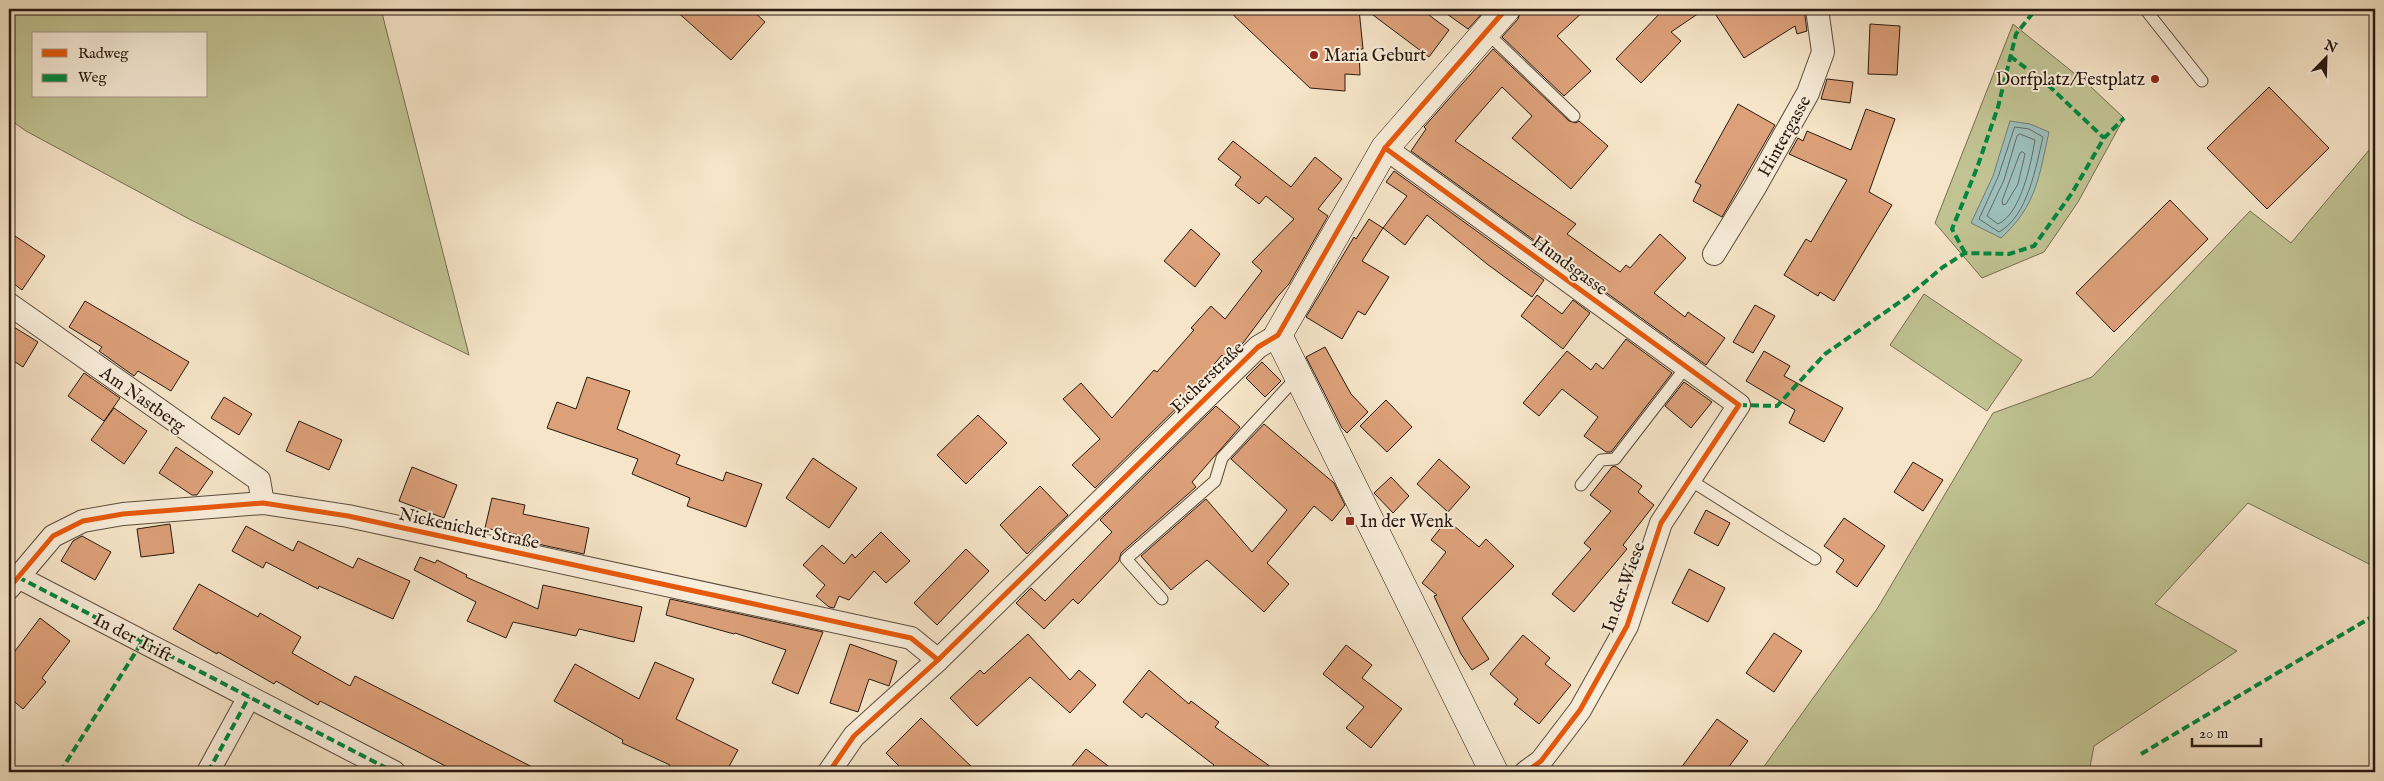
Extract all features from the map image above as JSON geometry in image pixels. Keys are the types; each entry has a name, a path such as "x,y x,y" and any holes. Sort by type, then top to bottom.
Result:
{"street":[{"name":"Eicherstraße","path":"829,772 854,736 938,660 1258,347 1278,335 1385,148 1506,9"},
{"name":"Hintergasse","path":"1714,254 1754,190 1808,93 1823,52 1817,9"},
{"name":"Hundsgasse","path":"1385,148 1739,405"},
{"name":"Am Nastberg","path":"9,304 258,480 264,503"},
{"path":"1278,335 1494,772"},
{"name":"In der Wiese","path":"1526,772 1541,762 1580,710 1627,626 1661,523 1739,405"},
{"name":"Nickenicher Straße","path":"13,582 53,536 83,520 123,514 264,503 348,516 911,638 938,660"},
{"name":"In der Trift","path":"13,582 250,697 394,772"},
{"path":"208,772 250,697"}],"lane":[{"path":"2144,9 2202,81"},
{"path":"1486,32 1574,116"},
{"path":"1581,486 1601,460 1615,459 1686,367"},
{"path":"1162,599 1126,559 1215,481 1222,458 1298,376"},
{"path":"1690,480 1815,559"}],"green space":[{"path":"9,9 381,9 469,355 191,220 26,131 9,119"},
{"path":"2013,24 2090,86 2124,118 2078,202 2044,252 1982,278 1935,223"},
{"path":"2375,143 2375,567 2248,503 2155,604 2237,651 2094,746 2089,772 1760,772 1877,609 1993,413 2092,377 2250,211 2291,243"},
{"path":"1924,294 2022,360 1987,411 1890,345"}],"water":[{"path":"2010,121 2030,124 2049,132 2035,189 2022,214 2001,238 1971,223 1993,176"}],"building":[{"path":"674,9 751,9 765,22 731,60"},
{"name":"Maria Geburt","path":"1227,9 1359,9 1363,49 1359,49 1360,75 1345,74 1345,91 1310,88"},
{"path":"1365,9 1421,9 1449,30 1429,57"},
{"path":"1440,9 1486,9 1468,29"},
{"path":"1521,9 1586,9 1557,36 1591,71 1564,96 1502,37 1518,19"},
{"path":"1664,9 1705,9 1671,32 1681,41 1641,83 1616,59"},
{"path":"1712,9 1804,9 1807,31 1797,34 1795,26 1744,58"},
{"path":"1870,24 1900,26 1897,75 1868,74"},
{"path":"1493,49 1569,121 1576,123 1579,121 1608,146 1571,189 1512,138 1532,116 1502,87 1455,141 1576,224 1567,234 1620,272 1626,265 1630,268 1660,234 1686,258 1654,293 1685,317 1688,312 1725,338 1706,365 1411,151 1426,129 1424,127"},
{"path":"1827,79 1853,82 1850,103 1821,99"},
{"path":"2269,87 2329,148 2267,209 2207,148"},
{"path":"1738,104 1775,125 1722,217 1693,201 1701,185 1695,182"},
{"path":"1866,109 1895,119 1869,192 1892,205 1834,301 1820,292 1818,296 1784,275 1806,239 1811,242 1847,180 1789,154 1798,138 1803,141 1807,131 1851,150"},
{"path":"1233,141 1291,187 1315,157 1342,179 1318,209 1328,216 1289,284 1243,343 1226,360 1222,355 1195,387 1197,388 1095,488 1072,465 1100,439 1063,399 1081,383 1112,418 1154,370 1157,372 1194,330 1191,328 1211,306 1225,319 1262,271 1252,262 1294,219 1266,196 1259,204 1235,185 1241,177 1218,159"},
{"path":"1394,171 1544,280 1532,297 1487,264 1427,215 1405,245 1383,228 1407,196 1386,182"},
{"path":"2170,200 2208,239 2114,332 2076,293"},
{"path":"1369,219 1383,228 1362,261 1389,277 1365,315 1358,311 1342,339 1306,317 1354,237 1356,239"},
{"path":"1191,229 1220,254 1195,287 1164,261"},
{"path":"9,232 45,256 22,290 9,280"},
{"path":"1537,295 1562,314 1573,300 1590,313 1563,349 1521,316"},
{"path":"85,301 189,362 171,391 138,371 134,376 99,351 102,347 69,327"},
{"path":"1755,305 1775,316 1753,353 1733,342"},
{"path":"9,324 38,342 23,367 9,358"},
{"path":"1626,339 1672,373 1611,452 1606,452 1584,436 1598,417 1562,389 1539,416 1523,403 1567,351 1591,370 1596,363 1603,369"},
{"path":"1325,347 1351,394 1368,412 1347,433 1342,428 1306,357"},
{"path":"1764,351 1790,366 1784,376 1843,408 1824,442 1789,423 1795,410 1746,381"},
{"path":"1262,362 1281,381 1265,397 1246,378"},
{"path":"84,373 120,398 104,421 68,396"},
{"path":"587,377 630,391 617,429 680,455 676,464 723,481 726,472 762,484 746,527 687,506 690,498 632,474 638,459 547,428 557,402 576,409"},
{"path":"1684,382 1712,402 1691,428 1665,406"},
{"path":"224,397 252,414 239,435 211,418"},
{"path":"1386,400 1412,427 1387,452 1360,426"},
{"path":"1216,406 1240,427 1192,482 1196,487 1121,553 1119,561 1078,604 1073,599 1044,629 1016,603 1031,588 1045,601 1112,532 1100,520"},
{"path":"114,408 147,431 124,464 91,440"},
{"path":"978,415 1007,443 966,484 937,455"},
{"path":"299,421 342,440 329,470 286,451"},
{"path":"1264,424 1334,483 1345,505 1332,521 1314,506 1267,563 1289,584 1264,612 1207,560 1171,590 1141,556 1206,499 1252,552 1287,510 1231,459"},
{"path":"176,447 213,472 197,495 192,495 159,473"},
{"path":"813,458 857,488 829,528 786,498"},
{"path":"1439,459 1470,487 1448,512 1417,484"},
{"path":"1913,462 1943,480 1923,511 1894,492"},
{"path":"1615,466 1642,486 1638,492 1654,505 1623,545 1627,549 1574,612 1552,594 1591,549 1584,543 1611,511 1590,495 1612,467"},
{"path":"412,467 457,485 444,518 399,501"},
{"path":"1391,477 1409,496 1393,513 1374,493"},
{"path":"1040,486 1068,515 1027,554 1000,525"},
{"path":"492,498 525,505 523,514 589,528 584,554 533,543 534,538 485,528"},
{"path":"1706,510 1730,523 1718,546 1694,533"},
{"path":"1844,518 1885,546 1857,587 1836,572 1844,560 1824,546"},
{"path":"1447,520 1479,547 1486,539 1514,566 1462,618 1489,659 1472,670 1461,654 1434,596 1437,595 1422,583 1446,552 1431,540"},
{"path":"170,524 174,553 141,557 137,529"},
{"path":"246,526 293,551 298,541 353,568 358,558 410,581 393,619 319,586 318,589 266,562 263,568 232,551"},
{"path":"881,532 910,561 886,583 874,571 849,600 839,596 834,608 829,607 816,596 825,585 803,565 822,545 844,564 852,554 855,558"},
{"path":"82,536 111,552 95,580 61,561 73,541"},
{"path":"966,549 989,571 937,625 914,603"},
{"path":"420,557 435,563 437,560 467,575 466,577 538,609 543,585 642,607 634,642 579,629 576,636 513,622 506,638 467,621 476,602 414,570"},
{"path":"1689,569 1725,588 1708,622 1672,603"},
{"path":"199,584 258,617 260,613 301,637 292,653 350,686 355,676 542,772 457,772 320,701 318,705 276,681 274,684 218,652 217,654 173,629"},
{"path":"670,599 823,632 798,694 772,683 786,650 735,633 666,615"},
{"path":"40,618 70,641 42,678 46,682 23,709 9,697 9,659"},
{"path":"1774,633 1802,651 1774,692 1746,673"},
{"path":"1028,634 1070,680 1079,670 1096,685 1070,713 1030,677 977,726 950,698 980,670 984,674"},
{"path":"1523,635 1550,658 1545,664 1571,685 1539,724 1514,704 1518,699 1490,674"},
{"path":"850,644 897,661 889,686 869,679 858,712 830,703"},
{"path":"1346,645 1372,665 1362,678 1402,709 1371,748 1346,728 1364,707 1323,674"},
{"path":"655,662 694,679 676,719 738,750 726,772 666,772 670,765 622,743 623,740 554,701 575,664 639,699"},
{"path":"1149,670 1189,704 1191,701 1219,722 1215,727 1278,772 1209,772 1214,765 1146,713 1142,718 1123,702"},
{"path":"921,718 977,772 905,772 886,753"},
{"path":"1717,719 1748,741 1725,772 1678,772"},
{"path":"1086,749 1116,772 1067,772"}],"marked path":[{"path":"1965,253 1952,229 1977,168 1998,107 2016,34 2036,9"},
{"path":"2010,56 2048,85 2104,138"},
{"path":"1739,405 1777,406 1825,354 1907,297 1943,267 1965,253 2009,254 2034,246 2072,193 2104,138 2124,118"},
{"path":"18,577 394,772"},
{"path":"2141,754 2375,615"},
{"path":"60,772 142,642"},
{"path":"208,772 249,697"}],"cycle path":[{"path":"829,772 854,736 938,660 1258,347 1278,335 1385,148 1506,9"},
{"path":"1385,148 1739,405 1661,523 1627,626 1580,710 1541,761 1526,772"},
{"path":"9,588 53,536 83,521 123,514 263,503 348,516 911,638 938,660"}],"place":[{"name":"Maria Geburt","path":"1314,55"},
{"name":"Dorfplatz/Festplatz","path":"2155,79"},
{"name":"In der Wenk","path":"1350,521"}]}
